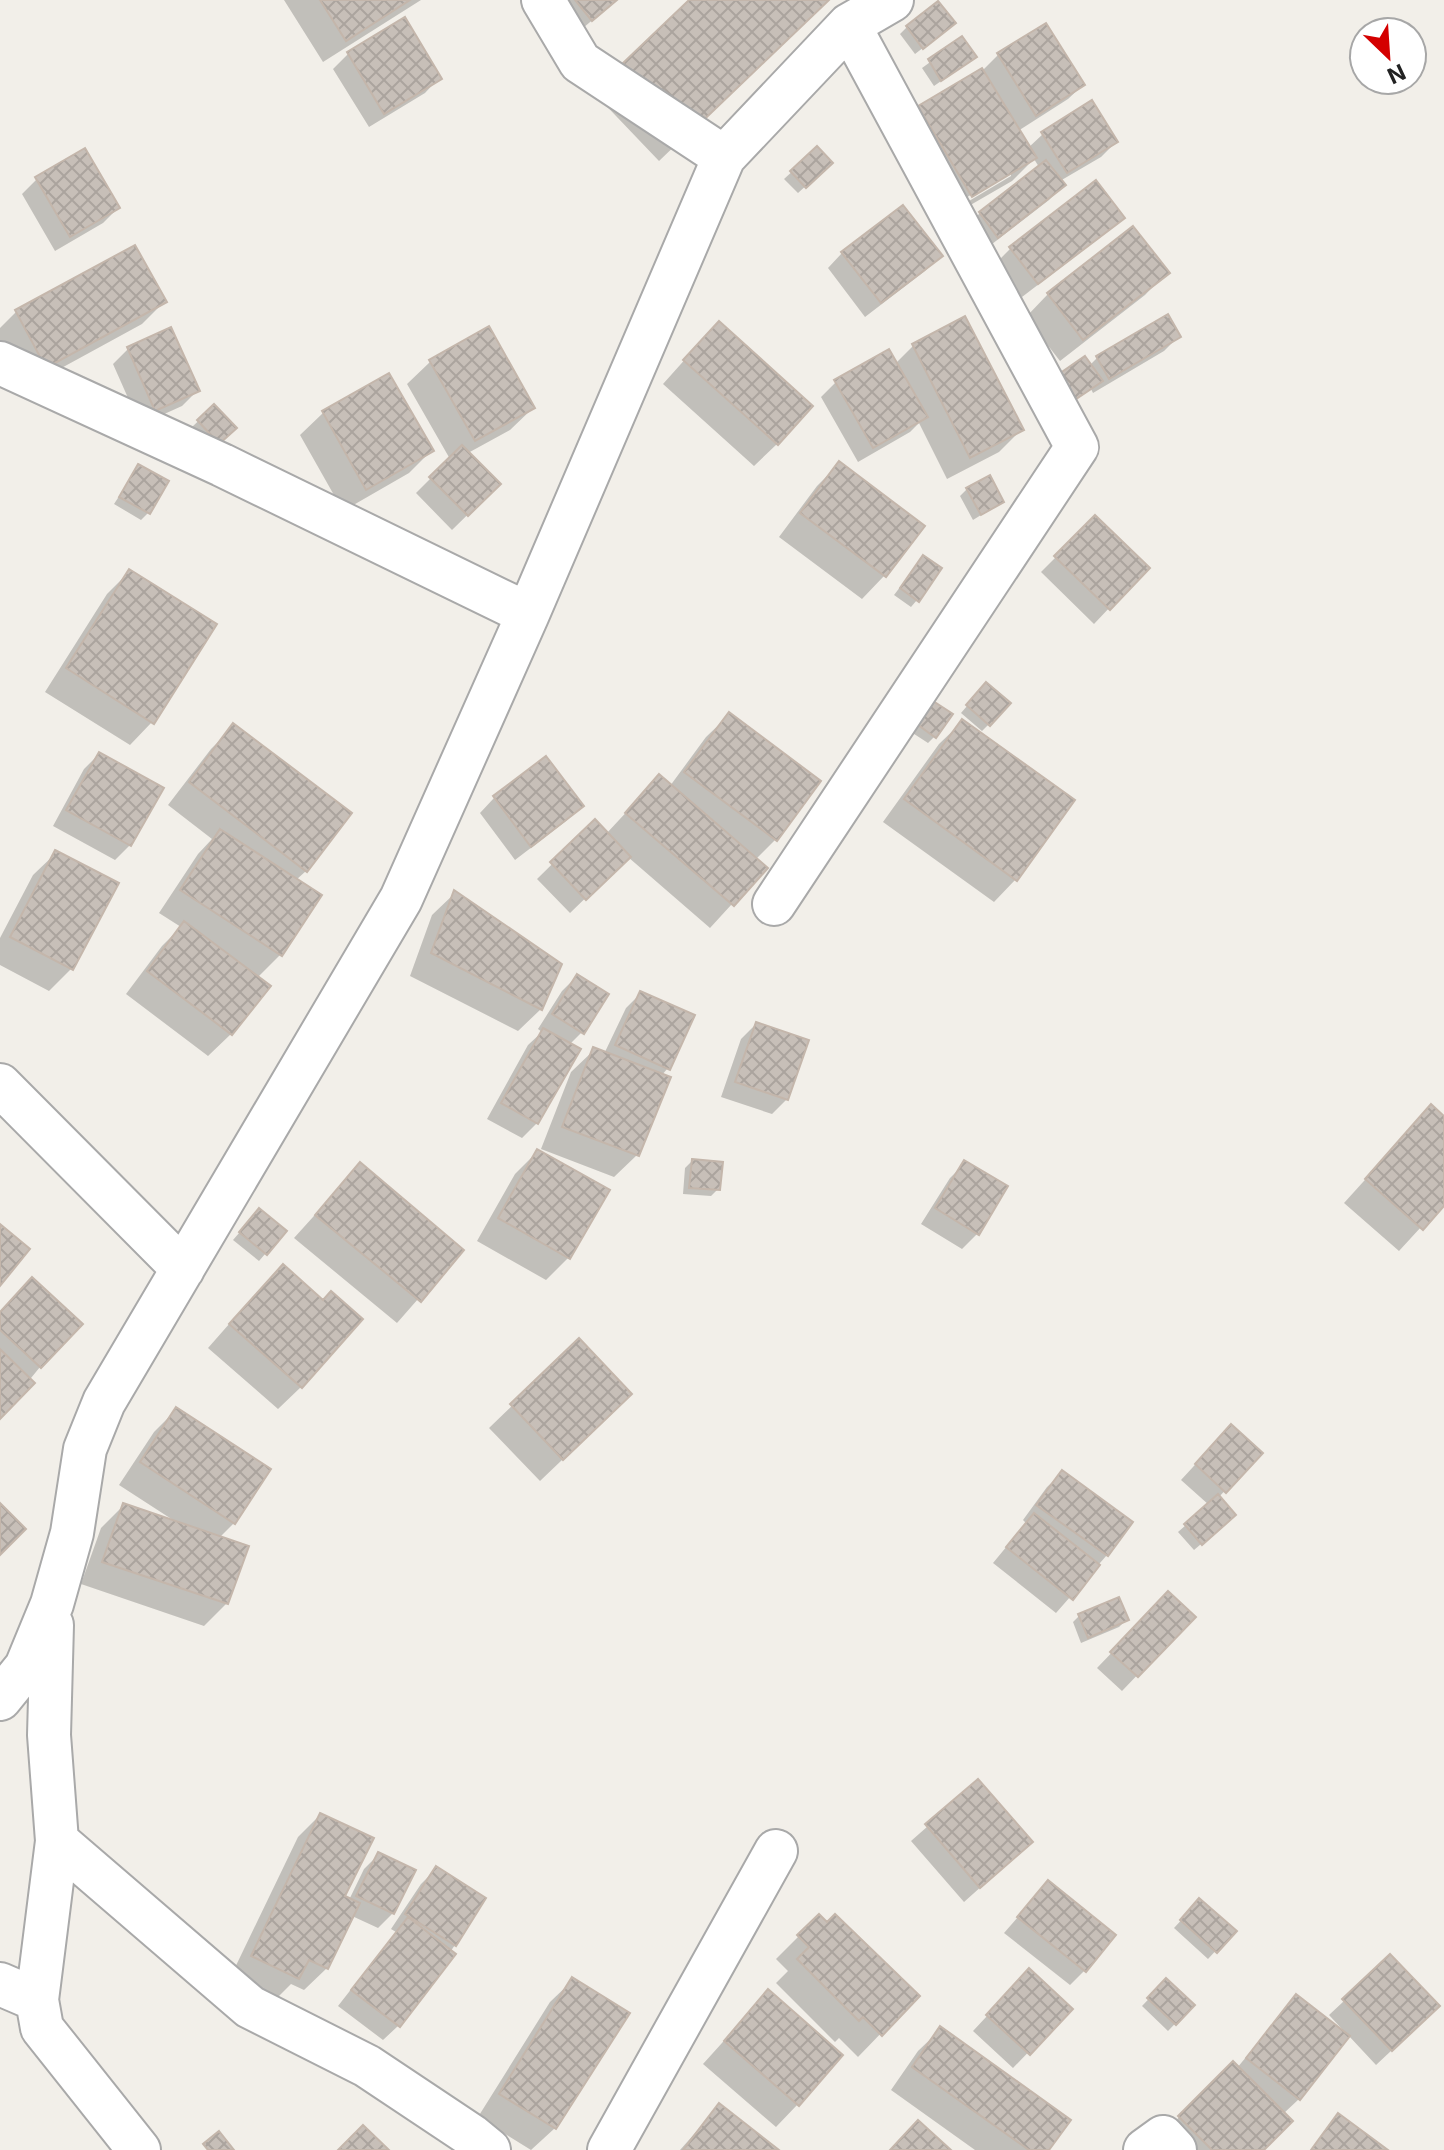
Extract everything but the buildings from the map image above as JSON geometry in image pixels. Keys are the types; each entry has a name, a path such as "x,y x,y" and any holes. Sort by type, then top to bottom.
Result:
{"street":[{"path":"543,0 580,62 724,157"},
{"path":"0,1699 26,1667 52,1604 72,1533 85,1449 104,1402 401,899 528,614 724,157 849,25 892,0"},
{"path":"774,904 1077,447 849,25"},
{"path":"0,363 222,465 528,614"},
{"path":"0,1085 183,1269"},
{"path":"52,1604 49,1735 57,1841 18,1992 42,2028 139,2150"},
{"path":"57,1841 250,2007 367,2066 489,2150"},
{"path":"609,2150 776,1851"},
{"path":"1145,2150 1163,2137 1175,2150"}]}
